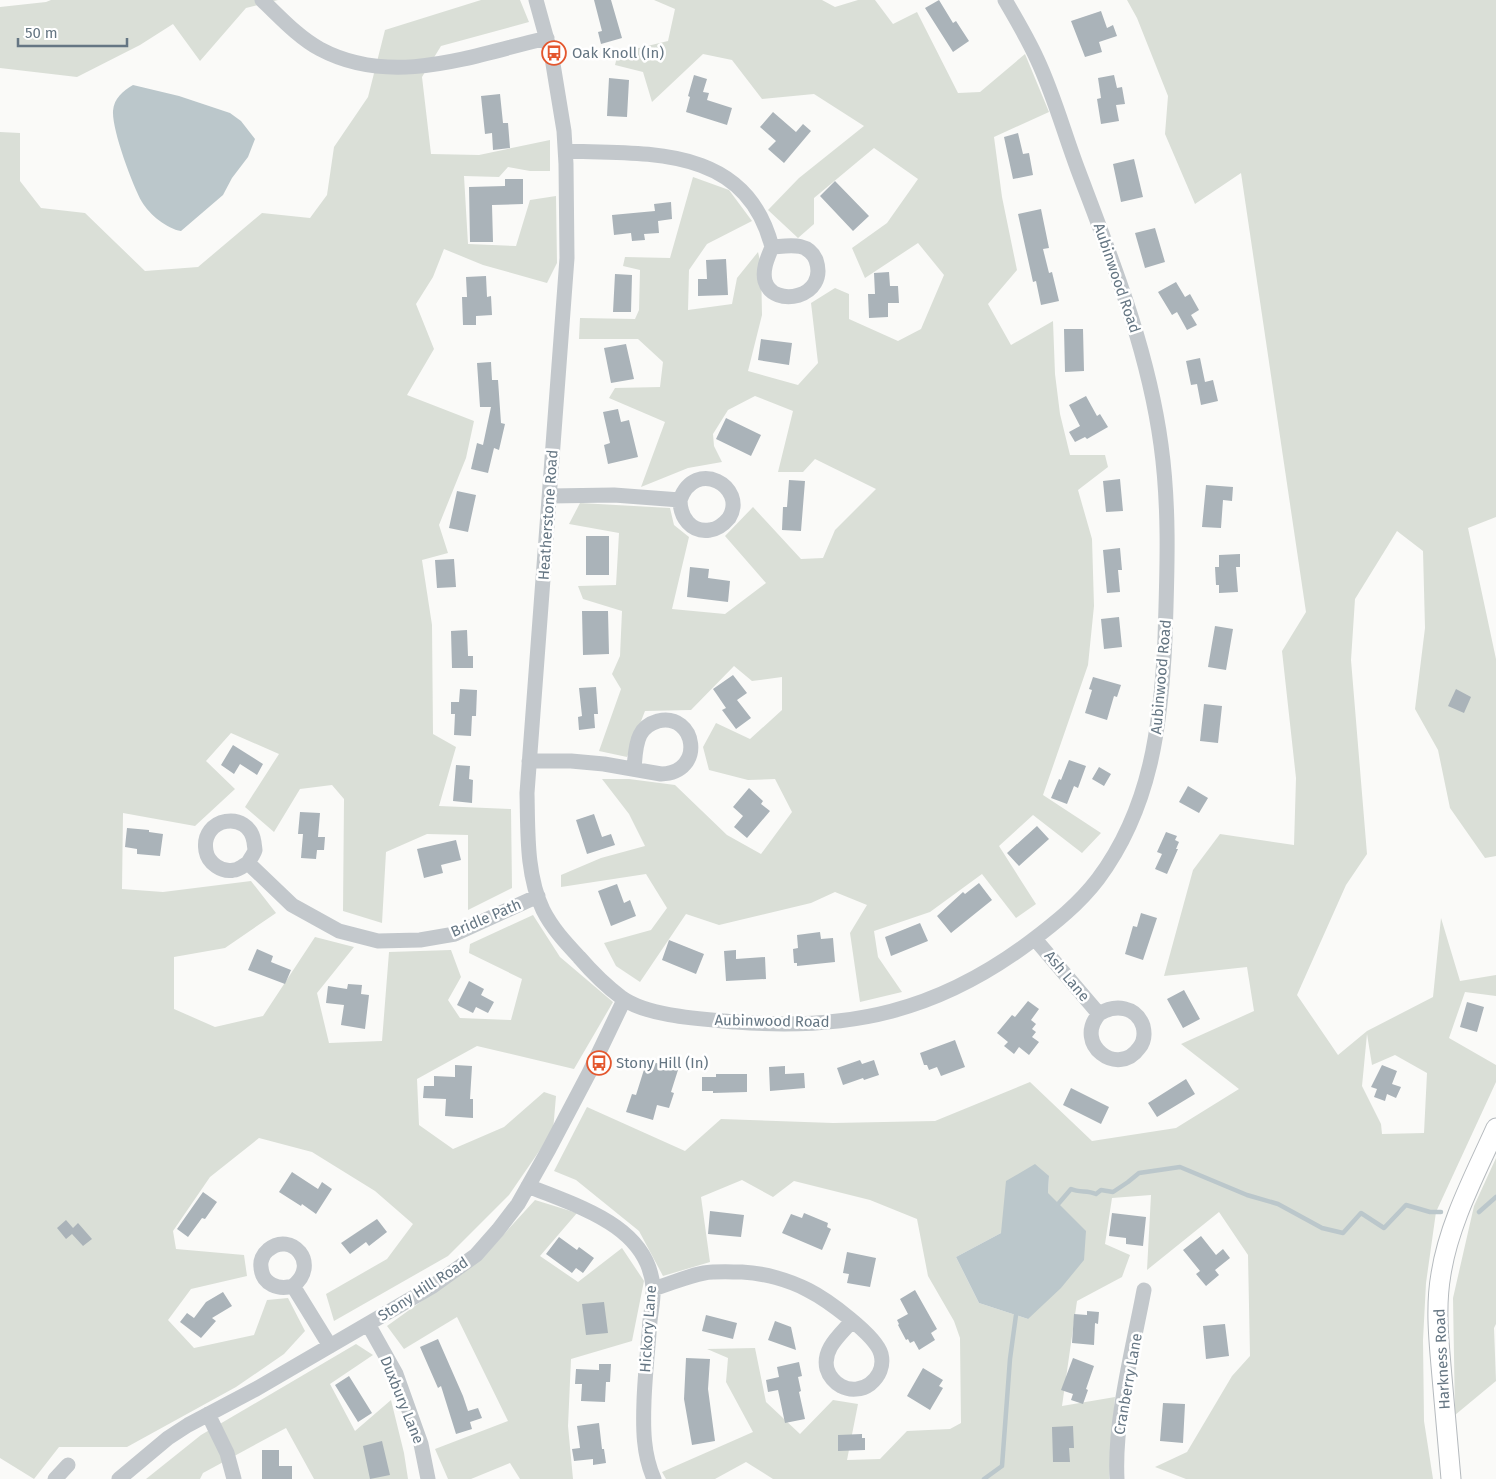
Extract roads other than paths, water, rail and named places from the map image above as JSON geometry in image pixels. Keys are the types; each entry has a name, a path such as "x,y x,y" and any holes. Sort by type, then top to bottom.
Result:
{"main road":[{"name":"Harkness Road","path":"1451,1479 1437,1322 1441,1274 1450,1237 1478,1164 1496,1128"}],"street":[{"path":"262,0 303,38 320,49 337,57 375,67 396,68 446,63 547,38"},
{"name":"Heatherstone Road","path":"536,0 547,38 562,114 566,151 567,258 529,761 528,827 533,879 543,910 554,929 587,966 624,1000"},
{"name":"Aubinwood Road","path":"624,1000 679,1017 760,1024 831,1023 889,1013 940,996 992,968 1068,912 1099,877 1124,836 1140,801 1152,760 1160,713 1163,671 1168,543 1165,477 1156,413 1131,314 1072,156 1050,90 1031,46 1004,0"},
{"path":"566,151 665,156 684,159 704,166 733,184 750,199 762,218 772,247"},
{"path":"550,496 614,495 680,500"},
{"path":"529,761 571,761 634,769"},
{"name":"Bridle Path","path":"248,863 292,905 339,930 378,941 420,940 455,934 538,896"},
{"name":"Ash Lane","path":"1035,938 1099,1014"},
{"name":"Stony Hill Road","path":"118,1479 168,1438 208,1414 256,1390 433,1286 476,1255 518,1204 589,1073 624,1000"},
{"name":"Hickory Lane","path":"528,1186 599,1216 619,1230 639,1248 650,1268 654,1288 645,1377 643,1428 647,1464 654,1479"},
{"path":"654,1288 705,1273 743,1272 777,1278 807,1289 842,1312 852,1321 877,1345 881,1353 882,1363 880,1372 868,1386 858,1389 840,1386 828,1372 826,1363 830,1346 852,1321"},
{"path":"293,1286 330,1346"},
{"name":"Cranberry Lane","path":"1117,1479 1116,1463 1119,1421 1144,1290"},
{"name":"Duxbury Lane","path":"368,1324 396,1374 421,1444 428,1479"},
{"path":"208,1414 227,1452 234,1479"},
{"path":"55,1479 68,1465"}],"waterway":[{"path":"1059,1203 1071,1189 1096,1194 1101,1190 1113,1192 1139,1173 1180,1167 1247,1195 1278,1204 1322,1228 1343,1233 1361,1213 1384,1228 1406,1205 1430,1212 1441,1212"},
{"path":"1479,1212 1496,1197"},
{"path":"984,1479 1002,1466 1010,1359 1016,1315"}],"place":[{"name":"Oak Knoll (In)","path":"554,53"},
{"name":"Stony Hill (In)","path":"599,1063"}]}
